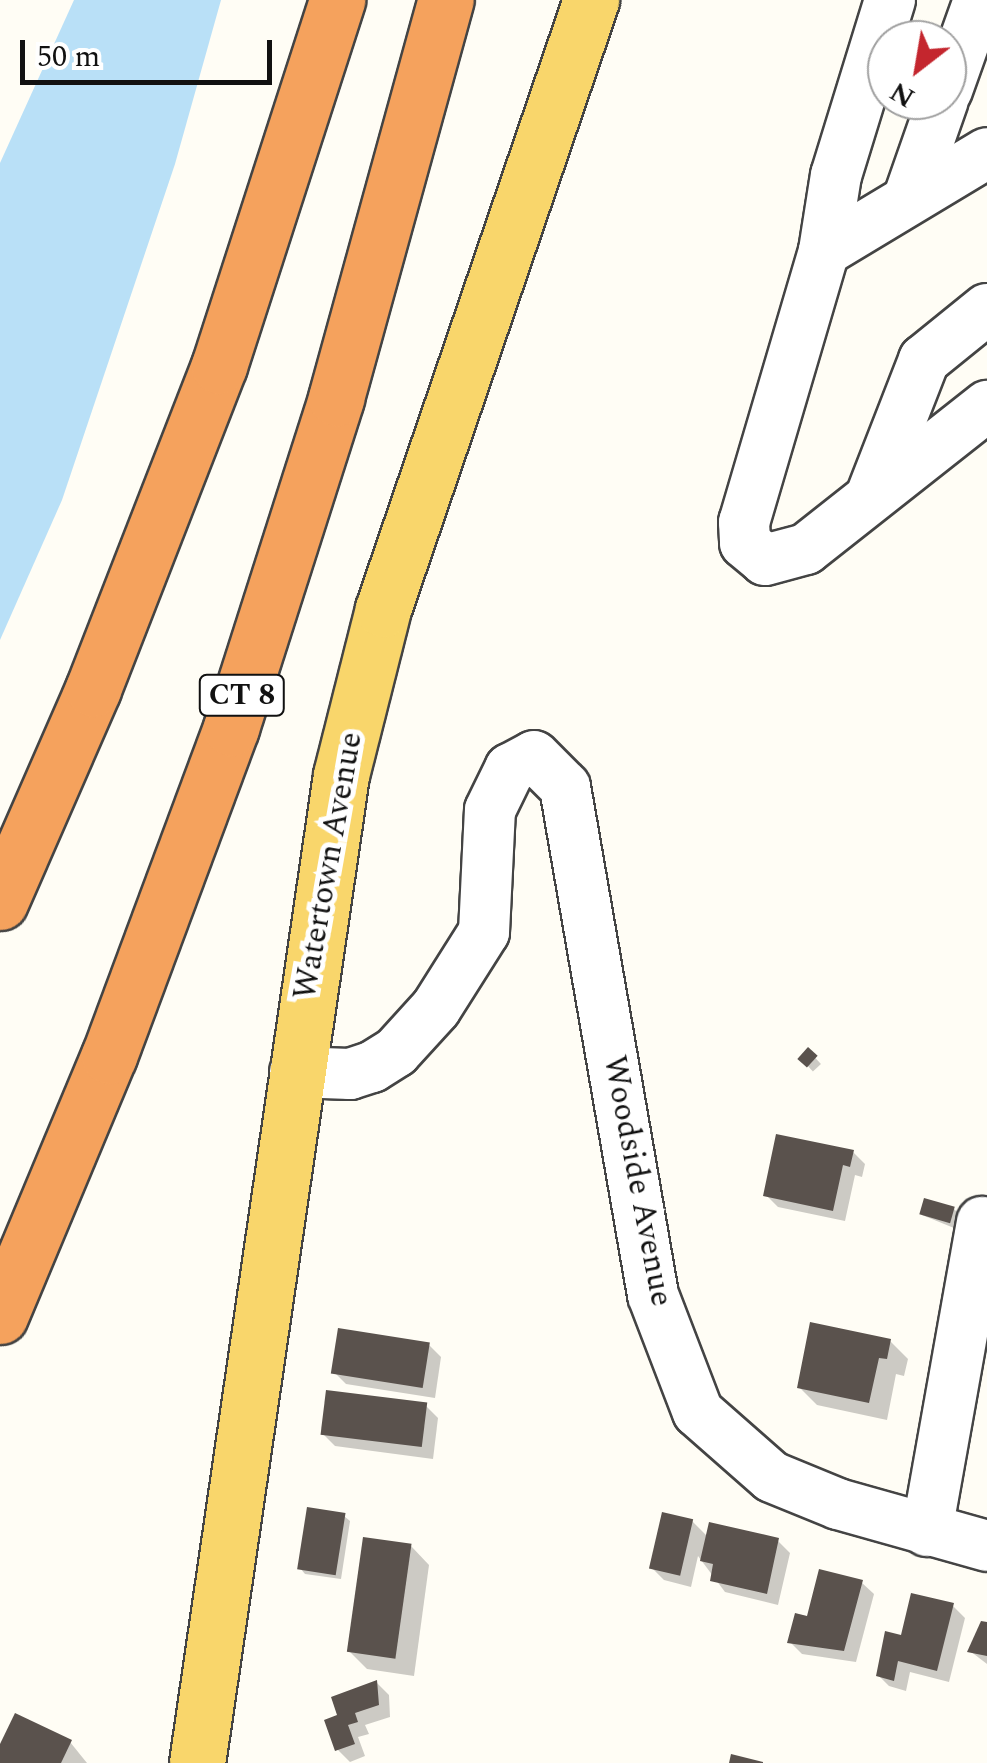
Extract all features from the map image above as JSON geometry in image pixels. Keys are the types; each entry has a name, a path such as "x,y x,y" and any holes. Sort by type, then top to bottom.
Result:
{"highway":[{"name":"CT 8","path":"0,1316 130,1001 231,728 336,398 444,0"},
{"path":"0,902 94,689 212,384 332,13"}],"main road":[{"name":"Watertown Avenue","path":"197,1763 341,775 383,609 591,0"}],"street":[{"path":"890,0 836,175 824,251 744,522 745,543 764,560 782,560 806,549 873,491 987,406"},
{"path":"967,34 979,0"},
{"path":"909,197 936,120"},
{"path":"824,251 987,153"},
{"path":"873,491 924,360 987,309"},
{"name":"Woodside Avenue","path":"295,1072 350,1074 372,1067 436,1008 484,932 490,810 510,769 534,756 564,788 652,1295 698,1412 772,1477 928,1531 987,1546"},
{"path":"928,1531 982,1222"}],"water":[{"path":"74,0 221,0 175,164 62,500 0,640 0,163"}],"building":[{"path":"808,1047 818,1056 807,1068 797,1059"},
{"path":"776,1134 854,1150 850,1167 843,1165 833,1211 763,1196"},
{"path":"924,1198 955,1207 950,1223 919,1214"},
{"path":"810,1322 891,1339 887,1359 879,1358 869,1403 797,1388"},
{"path":"338,1328 430,1343 423,1388 331,1373"},
{"path":"326,1390 427,1402 422,1447 321,1435"},
{"path":"307,1507 346,1513 336,1575 297,1569"},
{"path":"662,1512 693,1519 680,1576 649,1569"},
{"path":"709,1522 779,1538 767,1594 710,1581 713,1564 700,1561"},
{"path":"363,1537 412,1544 395,1659 347,1652"},
{"path":"819,1569 863,1580 844,1651 787,1643 795,1613 807,1616"},
{"path":"911,1593 954,1603 937,1671 898,1661 894,1681 876,1676 885,1631 901,1635"},
{"path":"981,1621 987,1622 987,1656 967,1652"},
{"path":"377,1680 379,1705 355,1713 358,1722 348,1725 355,1744 335,1751 324,1720 337,1715 331,1697"},
{"path":"15,1713 72,1740 61,1763 0,1763 0,1744"},
{"path":"731,1754 763,1762 763,1763 729,1763"}]}
